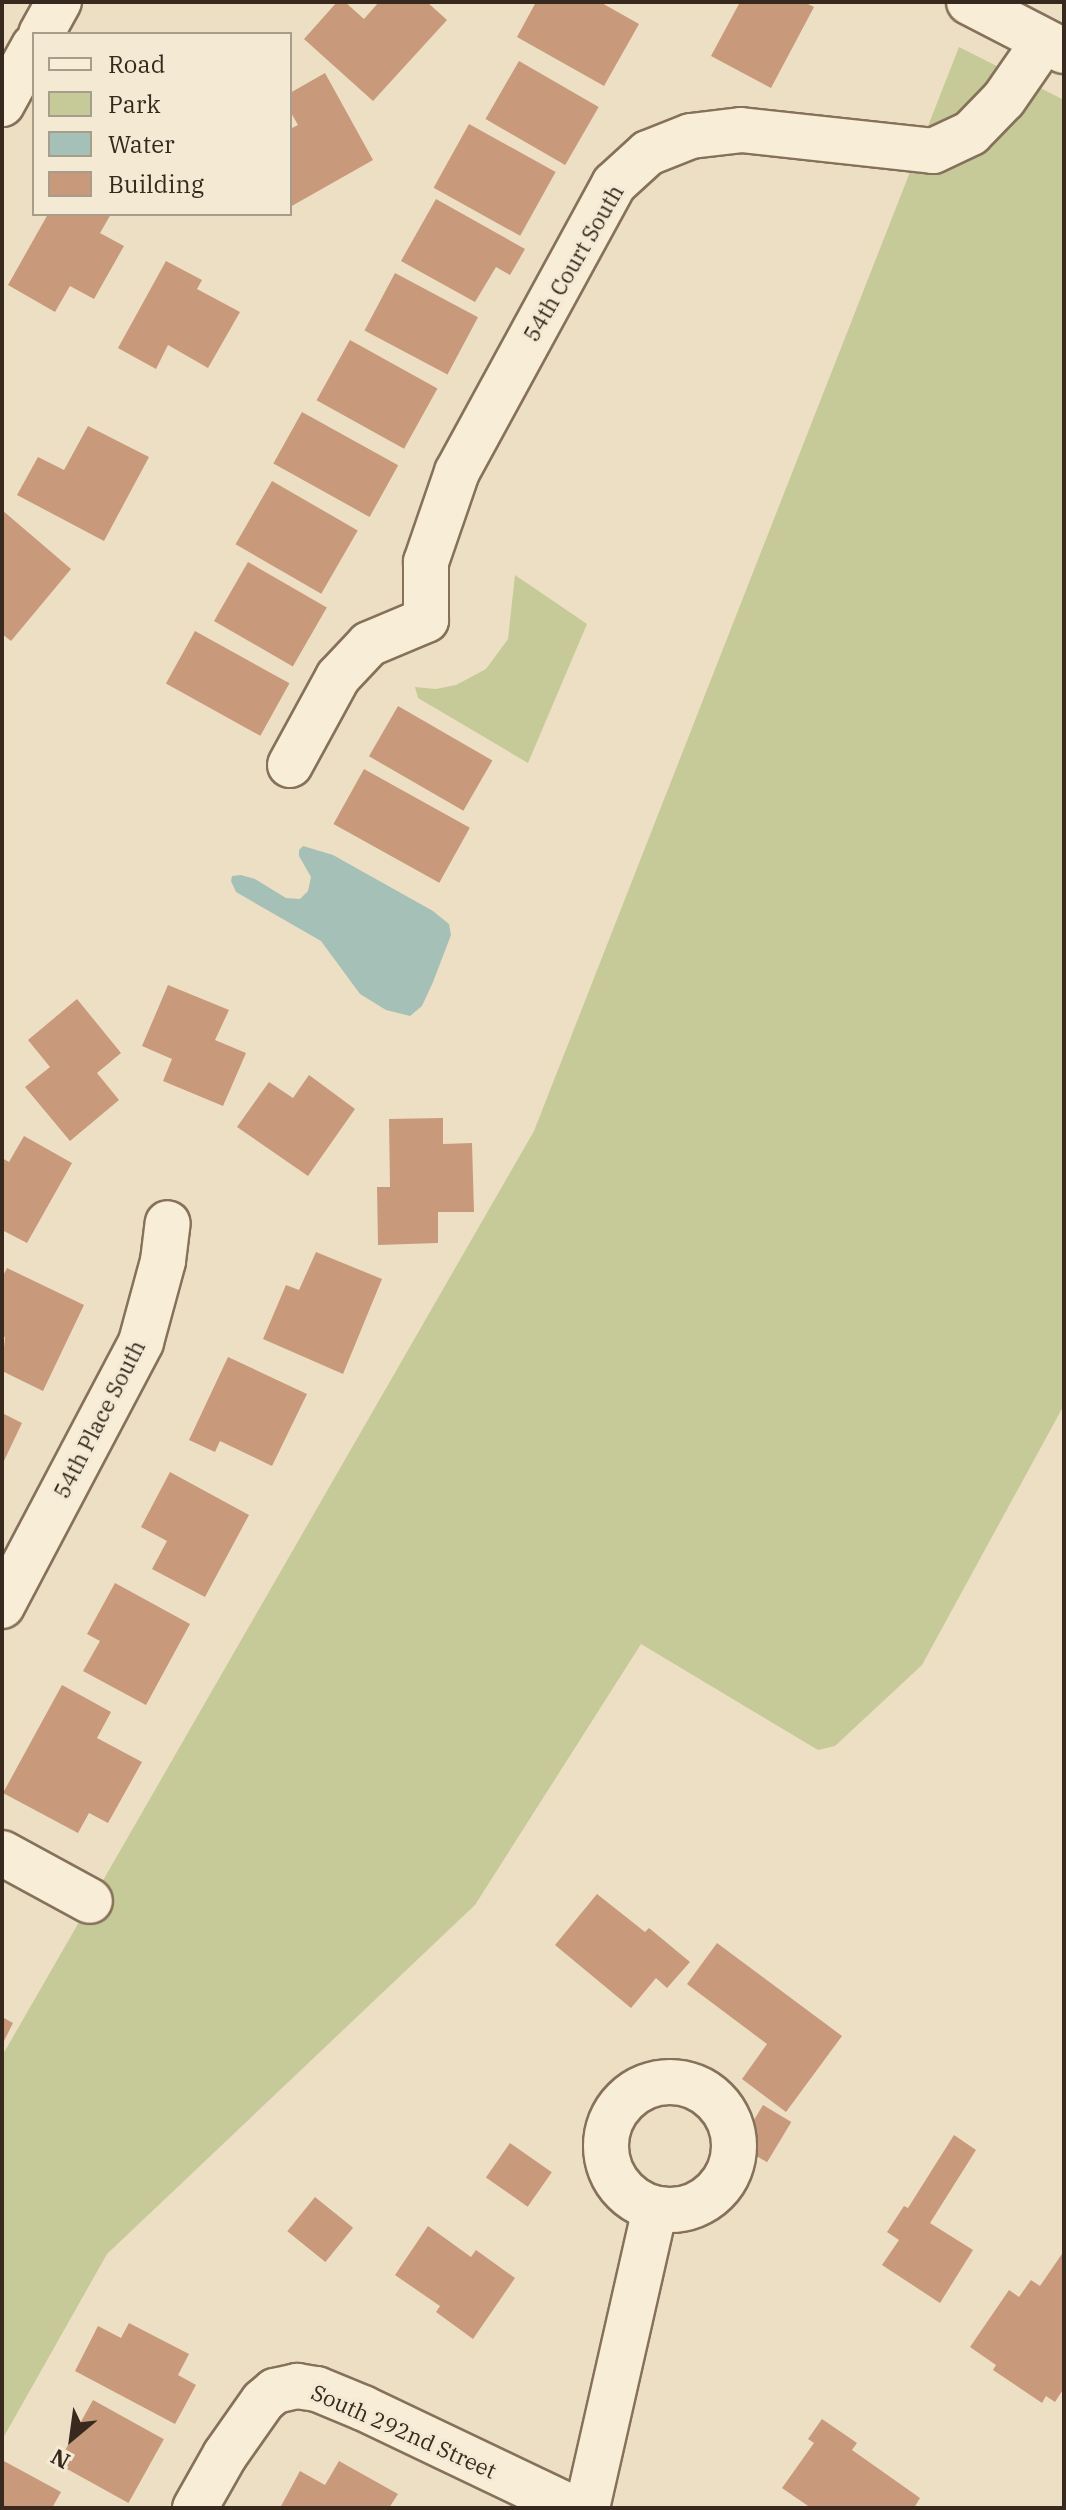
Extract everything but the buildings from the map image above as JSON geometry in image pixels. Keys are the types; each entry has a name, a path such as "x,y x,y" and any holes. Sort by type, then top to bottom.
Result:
{"street":[{"path":"35,32 59,2"},
{"path":"969,2 1054,46"},
{"path":"2,104 26,44"},
{"name":"54th Court South","path":"290,765 338,677 369,644 426,620 426,562 457,472 614,184 648,153 691,136 741,130 933,151 971,133 1054,46"},
{"name":"54th Place South","path":"2,1606 141,1342 163,1261 168,1223"},
{"path":"2,1853 90,1901"},
{"path":"587,2508 655,2209"},
{"name":"South 292nd Street","path":"195,2508 225,2455 263,2401 275,2391 297,2386 317,2389 363,2408 573,2508"}],"green space":[{"path":"959,47 1064,100 1064,1405 922,1665 835,1746 818,1750 641,1644 475,1905 107,2254 2,2440 2,2056 534,1131"},
{"path":"515,575 587,624 528,763 418,698 415,687 436,689 456,685 486,669 508,639"}],"water":[{"path":"303,846 333,855 433,911 449,924 451,935 433,982 422,1006 410,1016 386,1010 360,994 321,941 236,892 232,876 241,875 255,879 286,898 300,899 308,891 311,877 299,856"}]}
